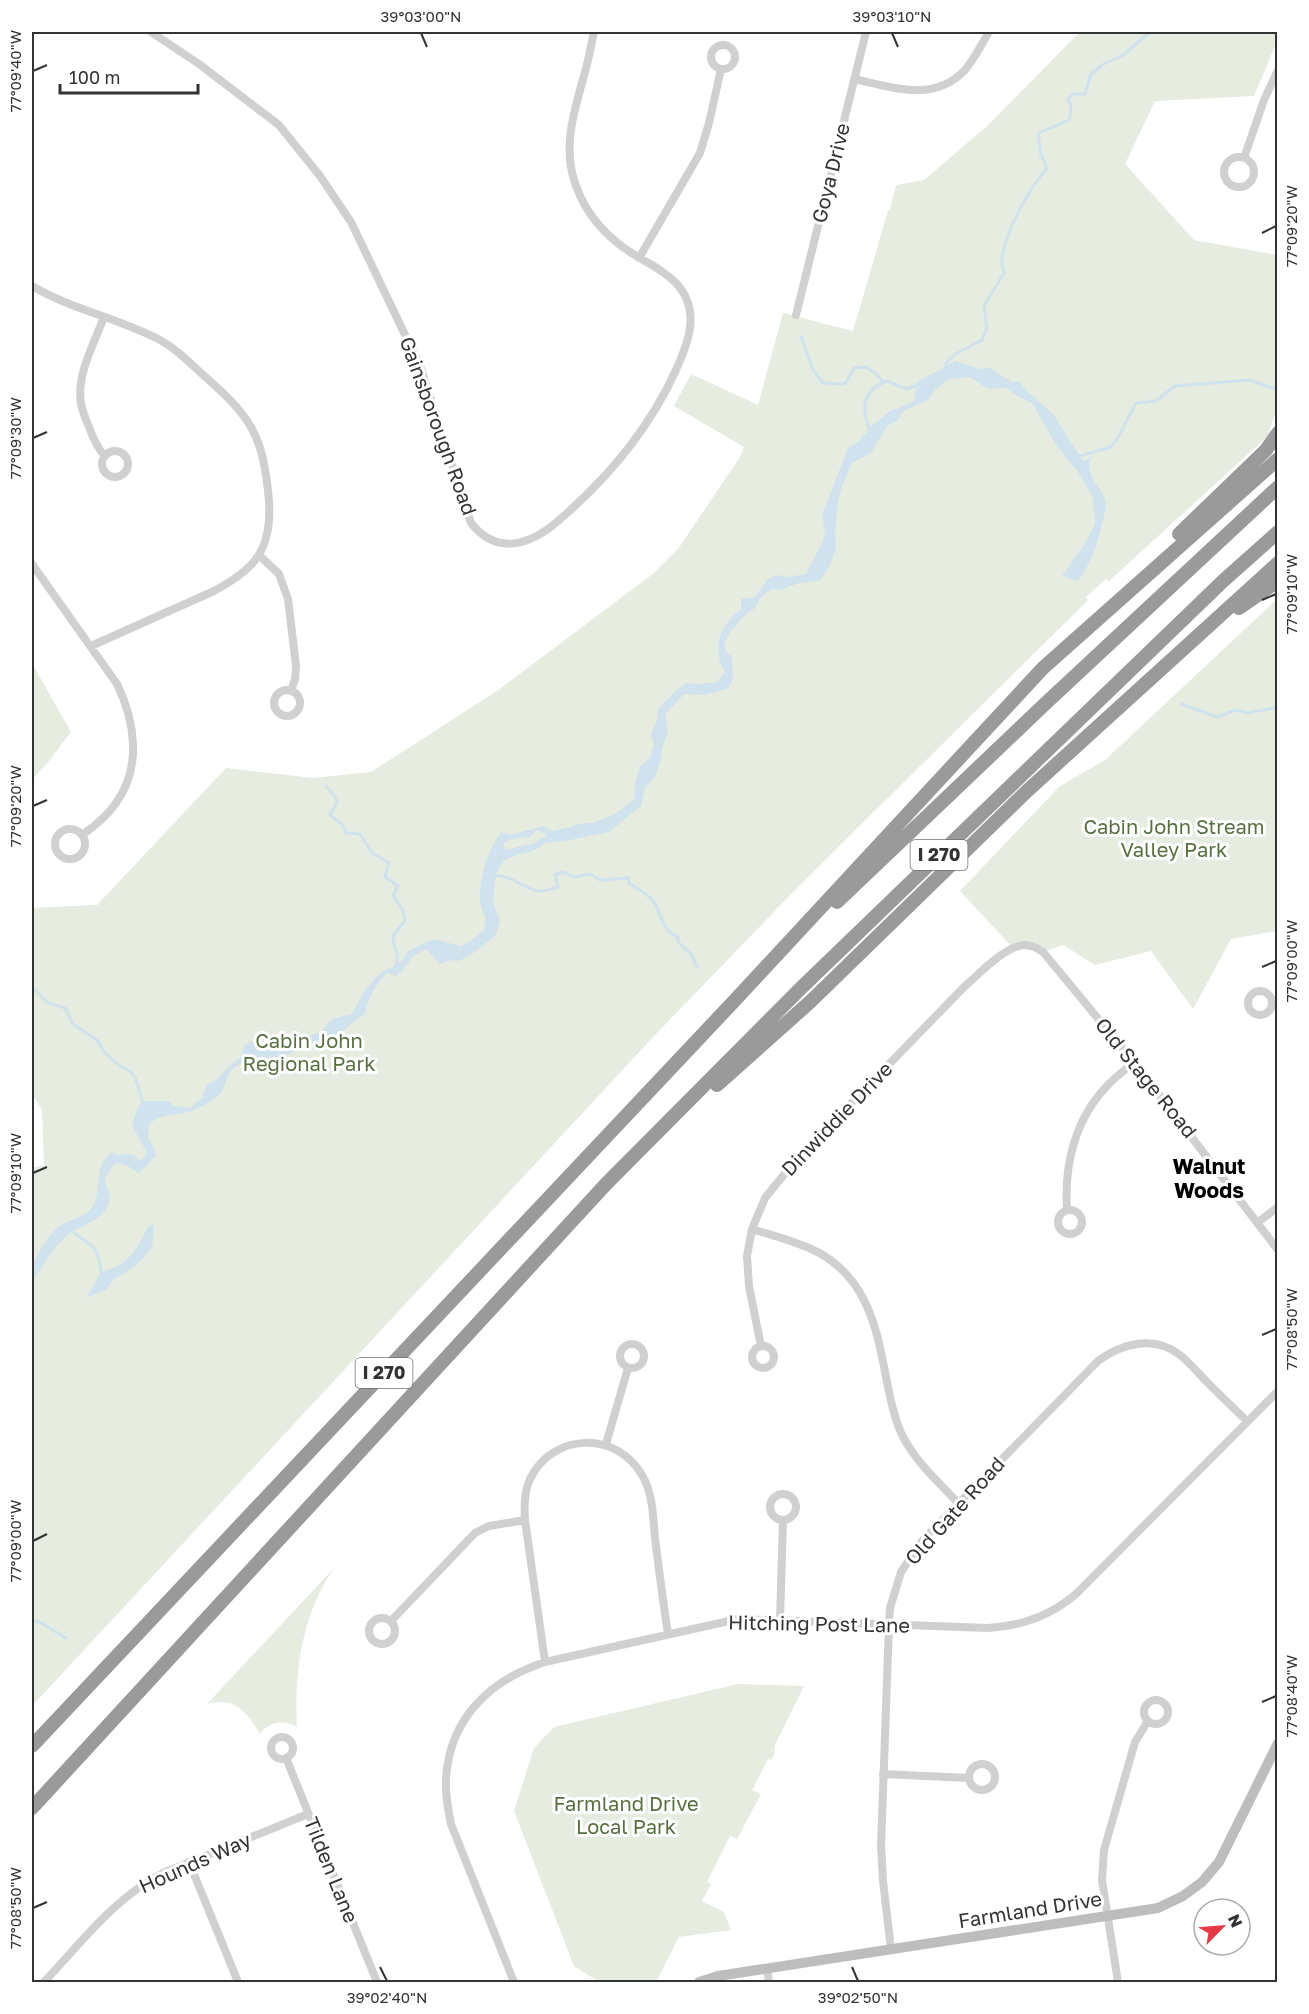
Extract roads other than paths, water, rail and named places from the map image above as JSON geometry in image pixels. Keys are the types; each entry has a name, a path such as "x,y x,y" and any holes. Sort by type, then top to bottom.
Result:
{"highway":[{"path":"1144,576 1162,550 1266,450 1278,433"},
{"name":"I 270","path":"32,1746 736,999 1043,668 1278,459"},
{"name":"I 270","path":"736,999 1055,694 1278,487"},
{"name":"I 270","path":"32,1808 606,1184 809,981 1222,581 1278,532"},
{"name":"I 270","path":"606,1184 810,1002 1027,791 1278,562"},
{"path":"1202,632 1278,581"}],"street":[{"name":"Gainsborough Road","path":"151,32 199,64 279,125 320,176 351,222 420,366 471,523 485,537 504,543 523,542 534,538 550,527 583,500 614,466 656,409 685,351 690,331 690,312 677,285 661,270 639,258 609,236 591,216 579,193 571,170 570,131 594,32"},
{"name":"Goya Drive","path":"796,315 866,32"},
{"path":"854,79 915,92 939,88 965,70 989,32"},
{"path":"639,258 700,153 710,123 721,69"},
{"path":"1244,158 1264,100 1278,70"},
{"path":"32,286 53,298 166,344 226,395 245,416 261,447 268,498 268,533 260,556 243,573 223,586 91,646"},
{"path":"104,317 82,375 80,395 83,412 92,434 97,446 105,456"},
{"path":"260,556 279,574 288,599 296,666 291,691"},
{"path":"32,564 117,684 127,704 134,732 133,757 128,779 117,802 101,821 82,835"},
{"path":"75,829 82,835 84,849 79,856 70,859 58,852 55,844 61,831 75,829"},
{"name":"Old Stage Road","path":"1027,945 1043,952 1134,1062 1278,1250"},
{"name":"Dinwiddie Drive","path":"761,1346 747,1271 752,1229 765,1198 795,1161 964,987 1013,948 1027,945"},
{"path":"1067,1209 1067,1174 1076,1135 1095,1100 1134,1062"},
{"path":"1257,1223 1278,1207"},
{"path":"752,1229 809,1247 836,1265 852,1281 865,1300 877,1330 893,1410 905,1441 915,1457 958,1503"},
{"name":"Old Gate Road","path":"891,1949 881,1846 888,1625 893,1596 905,1564 922,1541 958,1503 1098,1361 1113,1351 1131,1344 1152,1344 1170,1349 1179,1354 1247,1421"},
{"path":"606,1444 628,1368"},
{"name":"Hitching Post Lane","path":"514,1983 451,1824 447,1803 446,1778 455,1738 461,1724 490,1689 517,1672 545,1662 738,1619 988,1628 1031,1621 1048,1613 1077,1593 1278,1390"},
{"path":"545,1662 524,1502 531,1477 541,1463 557,1451 575,1444 606,1444 616,1449 638,1469 647,1486 668,1634"},
{"path":"391,1621 475,1533 489,1526 525,1520"},
{"path":"780,1620 783,1521"},
{"path":"1118,1983 1102,1880 1104,1850 1135,1742 1148,1721"},
{"name":"Farmland Drive","path":"699,1983 718,1976 1158,1908 1183,1896 1202,1882 1219,1862 1278,1743"},
{"name":"Tilden Lane","path":"286,1758 377,1983"},
{"path":"883,1774 969,1778"},
{"name":"Hounds Way","path":"44,1983 122,1899 143,1883 308,1814"},
{"path":"189,1862 238,1983"},
{"path":"767,1968 769,1983"}],"water":[{"path":"955,361 980,369 990,368 1012,382 1019,381 1053,414 1083,461 1091,457 1090,472 1105,498 1106,507 1093,554 1078,581 1062,576 1084,545 1095,524 1093,498 1078,472 1056,445 1032,403 1006,388 988,389 970,377 949,379 935,390 928,400 905,410 897,421 887,426 871,453 852,463 838,500 836,548 821,580 799,583 780,590 772,589 762,596 755,608 746,614 730,632 724,643 727,653 732,657 733,679 728,689 703,695 684,694 665,715 668,731 661,758 656,775 645,788 641,806 609,832 545,843 538,849 514,856 502,863 498,871 494,894 494,906 500,920 496,935 475,952 459,961 452,960 440,964 426,949 413,956 396,976 387,973 373,992 365,1014 323,1046 304,1047 266,1063 239,1065 230,1072 222,1091 210,1102 190,1111 154,1120 149,1124 148,1139 156,1156 139,1173 126,1165 116,1163 106,1177 105,1182 110,1200 105,1211 64,1238 32,1281 33,1264 54,1231 60,1225 86,1213 94,1204 99,1173 105,1158 112,1152 117,1155 131,1154 138,1160 144,1159 146,1151 132,1125 138,1107 143,1101 168,1101 175,1106 190,1108 202,1098 207,1085 240,1058 244,1046 249,1042 257,1041 272,1045 284,1041 303,1040 307,1036 322,1032 334,1019 351,1015 376,977 396,966 408,951 429,941 438,940 460,946 469,942 484,930 486,918 482,909 480,887 486,862 501,832 510,835 543,826 552,831 577,824 592,823 615,814 634,800 635,782 640,767 650,757 654,745 651,734 657,720 658,709 676,690 687,683 718,682 725,672 718,654 720,638 727,622 741,609 741,599 755,597 768,579 776,575 788,577 806,574 823,541 825,531 822,515 848,448 858,442 873,425 893,409 914,401 917,382","holes":["536,830 547,834 535,843 505,850 503,845 506,841 521,837 529,838"]},
{"path":"154,1225 152,1248 137,1265 113,1280 106,1290 86,1298 101,1272 119,1265 131,1256 149,1226"}],"waterway":[{"path":"946,367 946,363 954,355 982,340 987,328 984,306 1004,273 1002,261 1008,236 1026,199 1047,168 1041,155 1038,134 1070,119 1071,105 1068,99 1073,94 1085,94 1091,74 1102,65 1123,55 1150,32"},
{"path":"801,337 813,370 823,383 845,384 854,368 866,367 883,382"},
{"path":"1076,457 1111,447 1136,403 1156,401 1175,386 1250,380 1278,390"},
{"path":"870,431 865,407 868,395 873,389 887,381 907,389 920,384"},
{"path":"1182,704 1217,717 1236,710 1248,713 1278,707"},
{"path":"326,786 337,802 330,815 342,824 346,833 360,834 372,853 389,863 385,877 398,886 393,895 403,910 405,921 393,935 398,956 396,967"},
{"path":"493,876 505,877 533,890 541,891 558,887 555,875 563,872 574,877 590,874 600,880 629,878 629,883 653,901 668,931 678,937 678,942 691,954 697,967"},
{"path":"32,987 48,1003 65,1008 73,1024 98,1041 104,1052 121,1067 130,1071 135,1077 143,1103"},
{"path":"71,1230 95,1250 101,1272"},
{"path":"32,1623 38,1621 66,1638"}],"district":[{"name":"Walnut Woods","path":"1209,1179"}],"park label":[{"name":"Cabin John Stream Valley Park","path":"1174,838"},
{"name":"Cabin John Regional Park","path":"309,1052"},
{"name":"Farmland Drive Local Park","path":"626,1816"}]}
